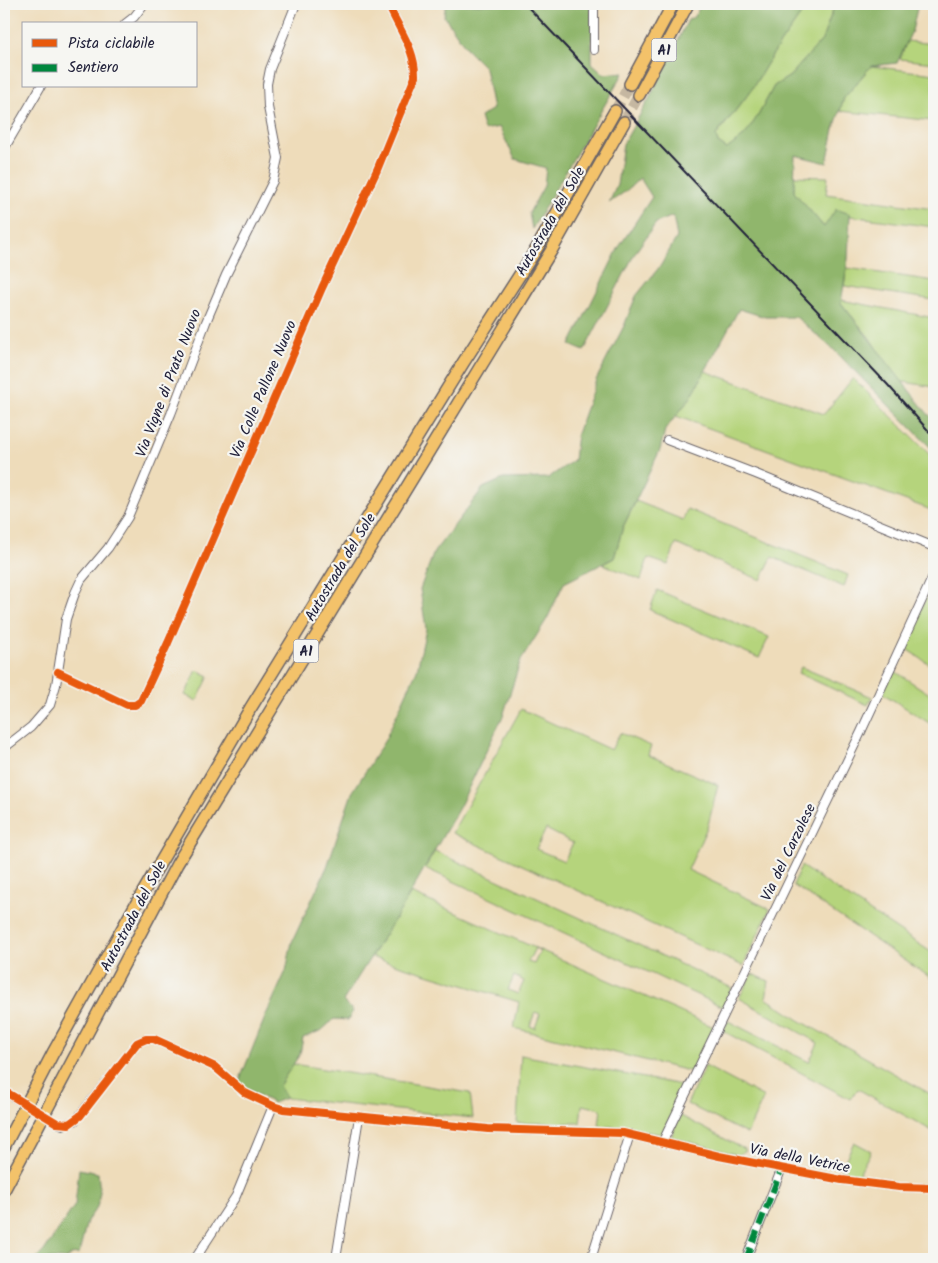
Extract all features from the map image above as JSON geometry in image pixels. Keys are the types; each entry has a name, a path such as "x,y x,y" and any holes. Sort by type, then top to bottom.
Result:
{"highway":[{"name":"A1","path":"630,84 673,4"},
{"name":"A1","path":"639,95 688,4"},
{"name":"Autostrada del Sole","path":"4,1146 125,923 250,709 463,363 538,248 615,111"},
{"name":"Autostrada del Sole","path":"4,1190 178,864 551,252 624,122"}],"street":[{"path":"128,22 144,4"},
{"name":"Via Vigne di Prato Nuovo","path":"4,748 31,727 46,710 55,692 63,636 75,593 81,580 108,548 128,517 226,275 273,181 278,158 268,107 268,79 270,69 296,4"},
{"name":"Via Colle Pallone Nuovo","path":"58,672 126,704 133,705 141,701 322,288 377,170 414,77 414,64 411,52 388,4"},
{"path":"594,4 594,50"},
{"path":"4,149 40,88"},
{"path":"667,440 934,546"},
{"name":"Via del Carzolese","path":"663,1141 853,747 934,574"},
{"path":"6,1092 56,1123 69,1124 80,1116 137,1043 146,1039 160,1042 215,1067 245,1093 273,1106 236,1196 195,1259"},
{"name":"Via della Vetrice","path":"273,1106 296,1111 488,1129 630,1134 719,1156 850,1181 934,1188"},
{"path":"336,1259 359,1117"},
{"path":"591,1259 630,1134"},
{"path":"746,1259 782,1168"}],"green space":[{"path":"446,4 592,4 592,63 604,74 624,72 532,229 529,213 544,186 546,168 515,159 499,127 484,130 480,117 493,109 485,68 469,52 444,16"},
{"path":"701,4 802,4 802,13 773,54 750,92 716,135 718,143 727,149 745,135 774,86 790,76 822,40 835,4 918,4 912,31 897,63 871,66 844,98 834,129 827,163 795,155 794,192 824,227 836,209 850,214 848,259 841,303 928,414 934,419 934,451 834,350 796,317 765,317 739,309 691,397 665,430 660,450 623,527 614,558 564,583 547,619 520,662 503,716 460,806 400,911 343,1001 353,1011 348,1020 334,1019 322,1030 303,1038 300,1054 279,1086 286,1098 273,1103 238,1084 286,971 292,942 327,867 352,793 385,740 417,670 426,629 420,589 434,552 483,488 503,479 548,478 574,460 577,434 596,380 624,326 636,296 661,265 677,237 673,216 656,223 635,253 584,351 570,345 619,247 652,197 640,178 609,203 617,185 623,144 649,99 688,20 695,16"},
{"path":"802,4 835,4 822,40 790,76 774,86 745,135 727,149 718,143 716,136 750,92 773,54 802,13"},
{"path":"907,41 934,44 934,63 900,59"},
{"path":"871,66 934,74 934,121 840,111 844,98"},
{"path":"794,176 828,177 826,194 934,209 934,227 850,216 850,214 825,228 794,192"},
{"path":"847,268 934,281 934,300 844,286"},
{"path":"841,300 934,318 934,387 898,381 869,337 841,303"},
{"path":"705,371 824,414 853,378 934,459 934,511 676,416 691,397"},
{"path":"636,501 683,520 687,509 848,575 844,587 772,557 761,580 676,544 668,565 648,558 641,580 603,564 614,558 623,527"},
{"path":"934,581 934,667 903,647"},
{"path":"657,590 769,637 759,658 650,610"},
{"path":"801,667 872,697 868,705 798,673"},
{"path":"197,670 209,676 197,701 185,695"},
{"path":"893,670 934,697 934,726 882,693"},
{"path":"521,709 611,750 620,733 651,746 648,755 718,785 708,825 688,870 770,909 743,966 452,833","holes":["546,829 573,843 564,861 536,849"]},
{"path":"435,851 732,988 723,1007 425,868"},
{"path":"801,866 934,954 934,980 793,885"},
{"path":"411,893 714,1027 693,1072 514,1028 519,1002 371,957","holes":["535,948 540,951 534,964 528,962","514,976 524,981 518,994 508,990","535,1012 540,1014 535,1028 530,1026"]},
{"path":"752,974 769,981 766,998 799,1020 934,1096 934,1132 858,1089 850,1099 723,1031 728,1021 809,1062 818,1043 739,998"},
{"path":"521,1055 687,1086 662,1134 599,1125 601,1109 582,1105 580,1123 517,1123"},
{"path":"293,1064 470,1093 473,1118 286,1098 279,1086"},
{"path":"705,1066 764,1097 747,1134 687,1104"},
{"path":"680,1116 746,1150 738,1155 671,1137"},
{"path":"854,1142 871,1151 857,1177 838,1175"},
{"path":"79,1169 98,1173 100,1192 97,1207 87,1221 79,1254 71,1255 66,1259 36,1259 44,1251 75,1205"}],"tunnel":[{"path":"615,111 630,84"},
{"path":"624,122 639,95"}],"railway":[{"path":"525,4 887,384 934,437"}],"marked path":[{"path":"746,1259 782,1168"}],"cycle path":[{"path":"58,672 127,705 135,705 141,701 322,288 377,170 415,77 415,67 410,48 388,4"},
{"path":"4,1091 57,1123 69,1124 80,1116 137,1043 146,1039 154,1039 215,1067 245,1093 283,1109 488,1129 623,1133 719,1156 842,1180 899,1187 934,1188"}]}
